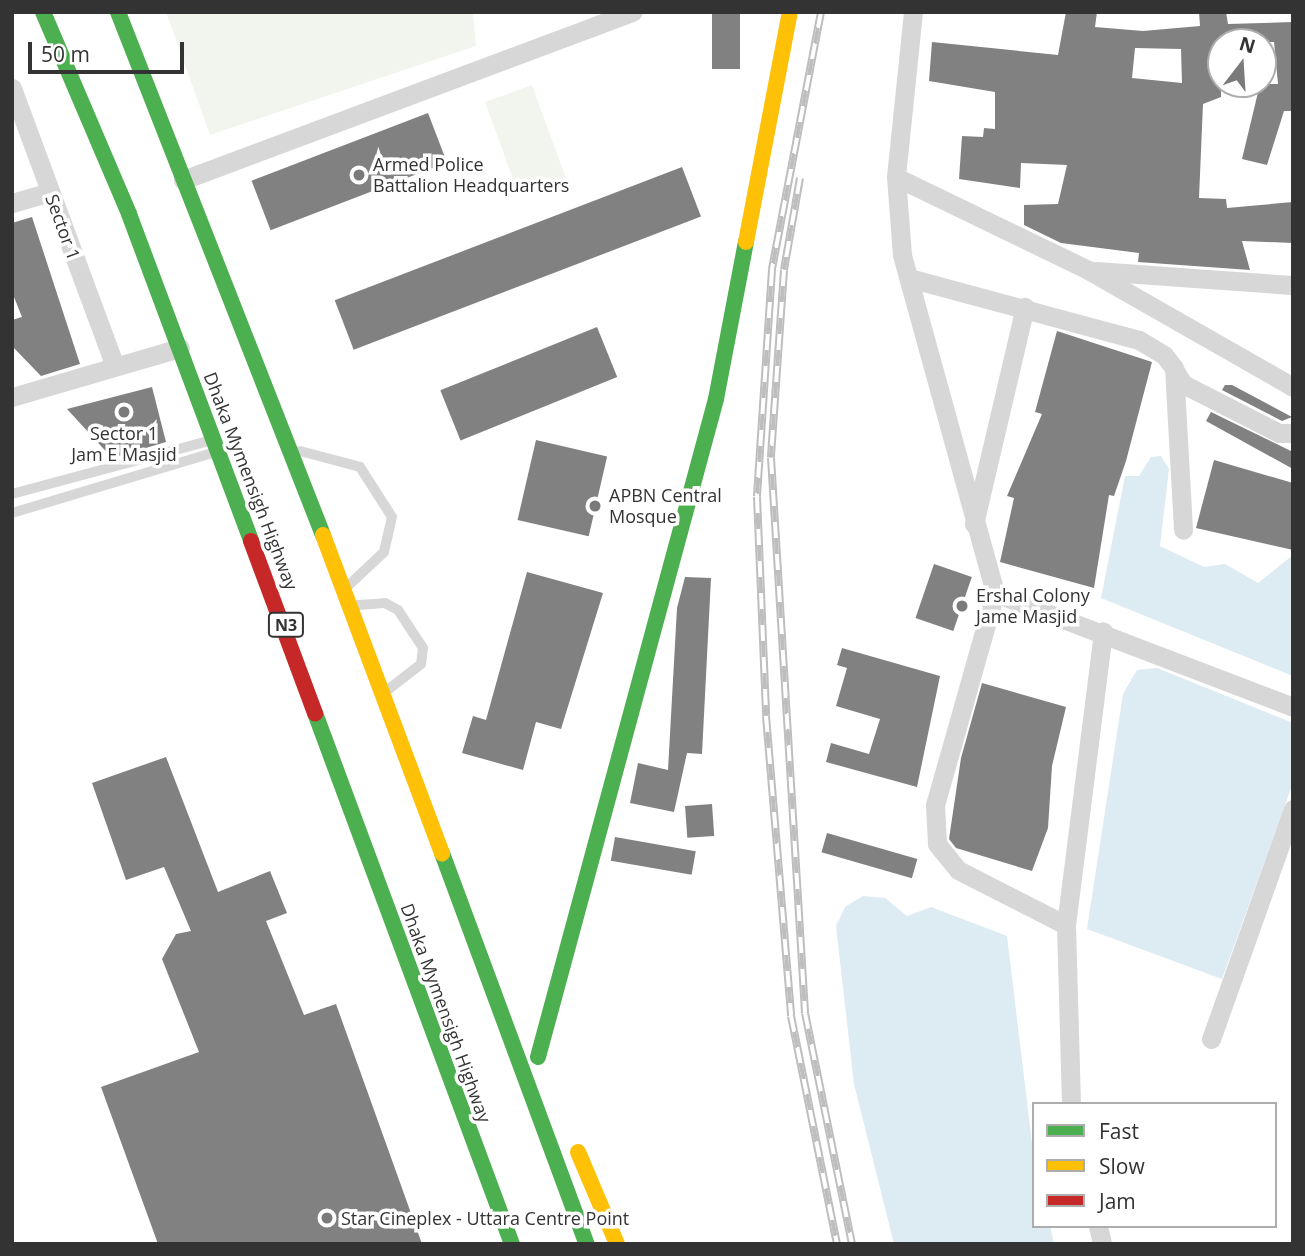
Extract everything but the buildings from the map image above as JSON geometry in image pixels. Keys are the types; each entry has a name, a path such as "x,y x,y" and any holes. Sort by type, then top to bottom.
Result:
{"main road":[{"name":"Dhaka Mymensigh Highway","path":"43,12 217,445 512,1244"},
{"path":"118,12 344,587 587,1244"},
{"path":"494,994 541,1063 716,399 790,12"},
{"path":"569,1132 617,1244"}],"street":[{"path":"183,180 633,12"},
{"path":"913,12 896,177 909,278 973,529 995,593 935,805 937,844 958,870 1066,925"},
{"name":"Sector 1","path":"12,88 115,366"},
{"path":"896,177 1088,270 1293,387"},
{"path":"12,203 50,192"},
{"path":"1088,270 1293,285"},
{"path":"909,278 1025,307 1139,340 1174,368 1183,384 1279,433 1293,433"},
{"path":"973,529 1025,307"},
{"path":"12,397 180,348"},
{"path":"1174,368 1183,530"},
{"path":"995,593 1103,631 1293,706"},
{"path":"1071,1102 1066,925 1103,631"},
{"path":"1211,1039 1293,809"}],"lane":[{"path":"12,494 217,445"},
{"path":"12,513 217,445"},
{"path":"289,452 308,450 360,467 393,517 384,552 344,587"},
{"path":"351,608 368,601 398,610 423,648 421,664 383,692"}],"shaded area":[{"path":"166,12 473,12 476,46 210,135"},
{"path":"532,85 566,179 519,196 485,102"},
{"path":"1161,456 1169,469 1160,546 1204,567 1225,564 1258,583 1293,555 1293,676 1101,598 1125,476 1139,476 1151,457"},
{"path":"1157,668 1293,723 1293,783 1222,979 1087,929 1123,694 1137,670"},
{"path":"863,896 885,898 907,916 931,907 1007,936 1032,1143 1032,1228 1050,1228 1054,1244 894,1244 854,1084 836,926 845,907"}],"railway":[{"path":"821,12 772,270 757,497 766,716 791,1016 837,1244"},
{"path":"800,178 784,270 771,458 805,1013 852,1244"}],"traffic: fast":[{"path":"43,12 129,214 251,541"},
{"path":"118,12 323,535"},
{"path":"538,1057 716,399 746,242"},
{"path":"315,713 512,1244"},
{"path":"442,853 587,1244"}],"traffic: slow":[{"path":"746,242 790,12"},
{"path":"323,535 442,853"},
{"path":"578,1152 617,1244"}],"traffic: jam":[{"path":"251,541 315,713"}],"place":[{"name":"Armed Police Battalion Headquarters","path":"359,175"},
{"name":"Sector 1 Jam E Masjid","path":"124,412"},
{"name":"APBN Central Mosque","path":"595,506"},
{"name":"Ershal Colony Jame Masjid","path":"962,606"},
{"name":"Star Cineplex - Uttara Centre Point","path":"327,1218"}]}
